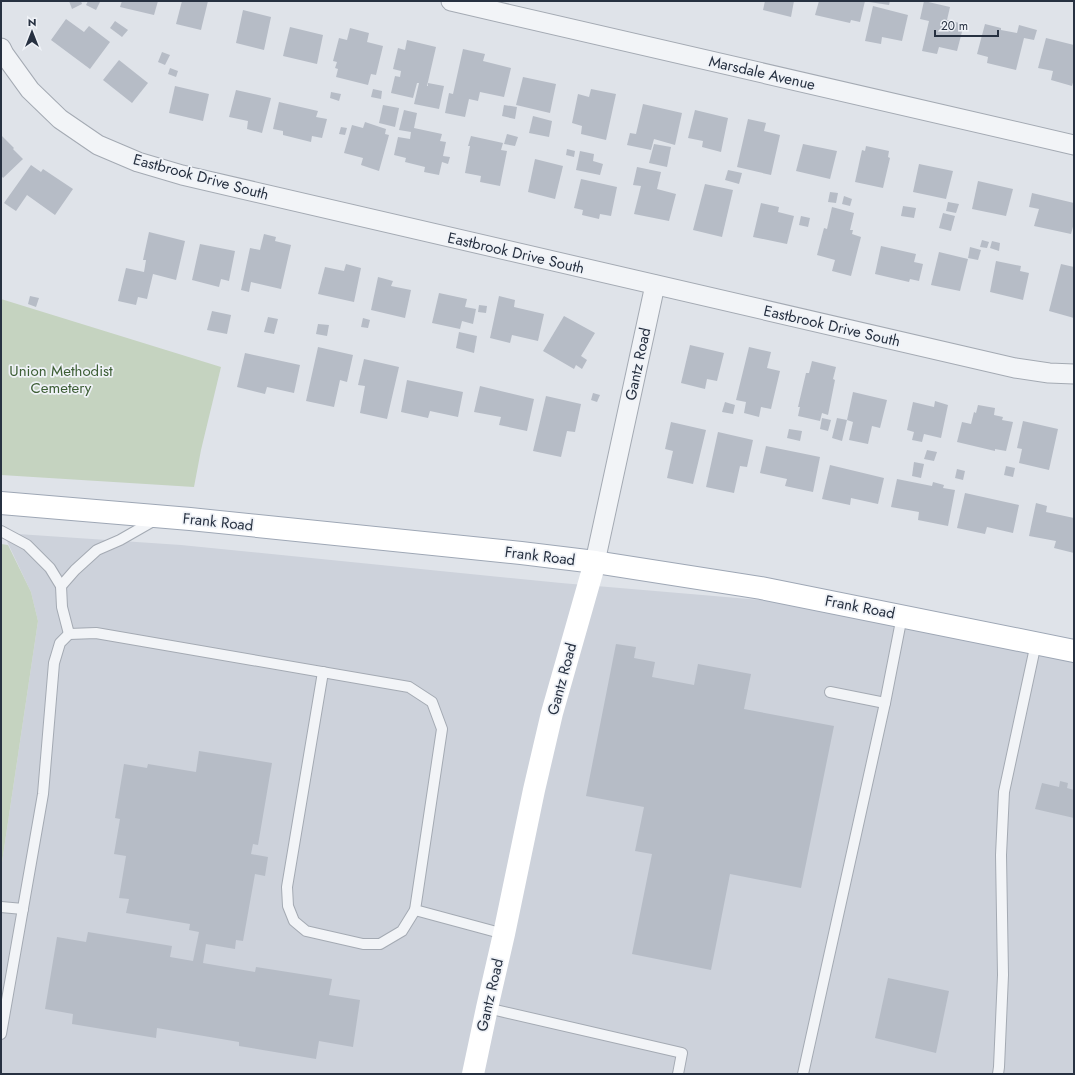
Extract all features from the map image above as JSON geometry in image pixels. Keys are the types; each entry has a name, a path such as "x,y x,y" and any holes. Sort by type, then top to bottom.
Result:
{"main road":[{"name":"Frank Road","path":"1,503 161,517 521,553 595,562 761,588 1074,651"},
{"name":"Gantz Road","path":"473,1074 552,713 595,562"}],"street":[{"name":"Marsdale Avenue","path":"451,1 1074,145"},
{"name":"Eastbrook Drive South","path":"1,48 30,90 60,119 98,146 138,162 182,175 655,286 1015,368 1049,373 1074,374"},
{"name":"Gantz Road","path":"595,562 655,286"}],"lane":[{"path":"61,586 75,570 97,550 120,540 161,517"},
{"path":"1,531 27,545 50,568 61,586 62,607 69,634"},
{"path":"803,1074 885,703 902,616"},
{"path":"1,1034 43,794 54,663 60,643 69,634 96,633 323,672 409,687 432,702 442,729 415,910 402,931 380,944 362,944 306,931 294,921 288,906 287,888 323,672"},
{"path":"998,1074 1000,1067 1003,975 1001,855 1004,792 1036,643"},
{"path":"830,692 885,703"},
{"path":"1,907 23,909"},
{"path":"415,910 504,934"},
{"path":"487,1008 682,1053 678,1074"}],"shaded area":[{"path":"3,533 181,545 561,583 879,610 1074,653 1074,1074 1,1074 1,869 38,621 31,592"}],"green space":[{"name":"Union Methodist Cemetery","path":"1,299 221,367 201,450 194,487 1,475"},
{"path":"1,544 8,545 31,592 38,621 1,869"}],"building":[{"path":"69,1 81,1 82,4 72,9"},
{"path":"88,1 100,2 96,10 86,5"},
{"path":"122,1 158,1 154,15 120,7"},
{"path":"182,1 208,1 201,30 176,24"},
{"path":"765,1 794,1 791,17 763,10"},
{"path":"819,1 865,1 860,22 851,20 850,23 815,15"},
{"path":"869,1 890,1 889,5"},
{"path":"924,1 950,7 947,20 964,24 957,51 939,47 937,54 922,51 929,21 920,19"},
{"path":"873,6 908,15 902,41 882,37 881,44 865,41"},
{"path":"243,10 271,17 264,50 236,43"},
{"path":"66,19 84,32 89,26 110,42 90,69 51,40"},
{"path":"115,21 128,30 122,37 110,28"},
{"path":"985,24 1001,28 1001,30 1017,33 1019,25 1037,30 1034,40 1024,38 1016,70 987,63 988,57 977,54"},
{"path":"290,27 323,35 317,64 283,56"},
{"path":"350,28 369,33 367,42 383,46 376,75 371,74 368,85 336,77 338,69 335,68 337,62 333,61 339,38 347,40"},
{"path":"1046,38 1074,45 1074,79 1072,86 1051,80 1053,71 1038,68"},
{"path":"407,40 436,47 427,86 428,83 444,86 439,109 414,104 419,83 417,83 413,98 391,93 395,76 400,77 401,71 393,69 398,48 405,50"},
{"path":"463,49 485,54 483,61 511,68 504,97 480,92 478,101 469,99 465,117 445,113 449,93 453,94"},
{"path":"162,52 170,55 165,65 158,62"},
{"path":"119,60 148,83 132,103 103,80"},
{"path":"170,68 178,71 176,77 168,74"},
{"path":"523,77 556,84 550,113 516,105"},
{"path":"175,86 209,94 203,121 169,113"},
{"path":"373,89 382,91 381,99 371,97"},
{"path":"591,89 616,94 606,140 581,134 582,126 572,123 578,94 589,97"},
{"path":"236,90 271,98 262,133 247,129 248,121 229,117"},
{"path":"331,92 341,94 339,101 330,98"},
{"path":"279,102 318,111 316,117 327,119 322,138 312,136 311,142 283,135 283,131 273,129"},
{"path":"643,104 682,113 675,145 654,139 651,150 627,145 630,133 636,134"},
{"path":"383,105 399,108 395,127 379,123"},
{"path":"504,105 517,107 515,119 502,116"},
{"path":"404,110 417,113 414,128 442,134 440,141 446,142 443,156 450,157 448,164 442,162 439,175 424,172 425,167 405,162 406,158 394,155 398,137 410,139 411,132 399,130"},
{"path":"695,110 728,118 721,152 702,147 703,141 688,138"},
{"path":"533,116 552,121 549,137 529,133"},
{"path":"748,119 766,123 764,131 780,135 771,175 737,167"},
{"path":"365,122 386,129 385,134 389,135 379,171 361,165 363,158 344,153 352,125 363,128"},
{"path":"341,127 347,128 345,135 339,134"},
{"path":"507,134 518,137 515,146 504,144"},
{"path":"1,135 23,159 3,178 1,175"},
{"path":"471,136 503,143 501,150 507,151 500,186 480,182 481,176 465,173 470,146 468,146"},
{"path":"654,144 671,147 667,167 649,163"},
{"path":"803,144 837,151 830,179 796,171"},
{"path":"866,146 889,151 888,157 890,158 883,188 855,182 862,150 865,151"},
{"path":"567,149 575,151 574,157 566,155"},
{"path":"580,151 594,154 593,161 603,164 600,175 576,170"},
{"path":"535,159 563,166 555,199 528,192"},
{"path":"919,164 953,171 946,199 913,192"},
{"path":"31,165 41,172 43,169 73,189 55,215 27,195 16,211 4,203"},
{"path":"637,167 661,172 657,189 676,194 669,221 634,214 641,186 633,185"},
{"path":"728,170 742,173 739,184 725,180"},
{"path":"581,179 617,187 611,216 600,214 599,219 582,215 583,210 574,208"},
{"path":"978,181 1013,189 1006,216 972,209"},
{"path":"705,184 733,190 722,237 693,230"},
{"path":"830,192 838,193 836,203 828,202"},
{"path":"1032,193 1074,203 1074,223 1071,234 1034,226 1039,209 1029,207"},
{"path":"844,196 852,199 850,206 842,204"},
{"path":"948,202 959,204 956,213 946,211"},
{"path":"761,203 779,207 778,212 794,216 787,244 753,237"},
{"path":"903,206 916,208 914,218 901,216"},
{"path":"832,207 854,213 850,230 853,230 852,234 861,237 851,276 832,271 835,260 817,255 824,228 827,229"},
{"path":"943,213 955,216 951,231 939,228"},
{"path":"801,216 810,218 808,227 799,225"},
{"path":"149,232 185,241 176,280 153,274 147,299 138,297 136,305 118,301 126,268 144,272 146,260 143,260"},
{"path":"264,234 276,237 275,241 291,245 281,289 251,282 249,292 241,290 250,248 260,250"},
{"path":"982,240 989,242 987,248 980,247"},
{"path":"992,241 1000,243 999,251 990,248"},
{"path":"200,244 235,251 229,281 221,279 219,287 192,280"},
{"path":"881,246 916,254 914,262 923,264 919,281 910,279 909,282 875,274"},
{"path":"970,247 981,250 978,260 968,258"},
{"path":"939,252 968,259 960,291 931,285"},
{"path":"996,261 1021,266 1020,271 1029,273 1023,300 990,292"},
{"path":"346,264 361,268 354,302 318,294 325,267 344,271"},
{"path":"1061,264 1074,267 1074,318 1049,311"},
{"path":"378,277 393,281 391,286 411,290 405,318 371,310"},
{"path":"439,293 467,299 465,307 476,309 473,324 462,321 460,329 432,323"},
{"path":"30,296 39,298 36,307 28,304"},
{"path":"499,296 515,300 514,307 544,314 538,341 512,335 510,343 490,338"},
{"path":"479,305 487,306 486,313 478,312"},
{"path":"212,311 231,315 227,334 207,330"},
{"path":"564,316 595,333 581,356 587,360 582,369 576,365 574,369 543,351"},
{"path":"268,317 278,319 274,334 264,332"},
{"path":"363,318 370,320 368,328 361,327"},
{"path":"318,324 329,325 327,336 316,334"},
{"path":"459,332 477,336 474,353 456,348"},
{"path":"690,345 724,353 717,381 707,379 705,389 681,383"},
{"path":"318,347 353,355 347,382 340,380 334,407 306,401"},
{"path":"749,347 771,352 767,368 780,371 771,409 761,407 759,417 744,413 746,402 736,400"},
{"path":"245,353 300,365 294,393 267,387 265,394 237,387"},
{"path":"364,359 399,367 387,419 360,413 365,386 358,385"},
{"path":"812,361 836,367 828,415 822,413 820,421 798,416 800,407 798,407 806,373 809,373"},
{"path":"407,380 463,392 458,417 430,411 428,418 401,412"},
{"path":"480,386 534,399 527,431 499,425 501,417 474,412"},
{"path":"853,392 887,400 880,428 872,426 868,444 849,440 853,422 847,420"},
{"path":"593,393 600,395 597,402 591,400"},
{"path":"546,396 581,404 575,432 567,431 561,457 533,451"},
{"path":"935,401 948,405 941,438 924,434 922,442 912,440 914,432 907,430 913,402 934,407"},
{"path":"725,402 735,405 733,414 722,412"},
{"path":"978,405 995,408 994,415 1003,417 1002,420 1013,422 1006,451 995,449 995,451 957,442 962,422 971,424 974,412 976,413"},
{"path":"822,418 831,420 828,431 820,429"},
{"path":"837,418 847,420 842,441 832,438"},
{"path":"1023,421 1058,429 1049,470 1019,463 1022,449 1017,448"},
{"path":"671,422 706,430 693,484 667,478 673,451 665,449"},
{"path":"789,429 802,431 800,441 787,438"},
{"path":"718,432 753,440 747,467 740,466 734,493 706,487"},
{"path":"766,446 820,457 813,492 785,486 787,479 760,473"},
{"path":"927,450 937,452 934,461 924,459"},
{"path":"914,462 924,464 921,478 912,476"},
{"path":"830,465 884,478 878,504 851,498 850,505 822,499"},
{"path":"1006,466 1015,468 1013,477 1004,475"},
{"path":"957,469 965,471 963,480 955,478"},
{"path":"897,479 932,486 933,482 944,485 943,488 955,490 948,526 918,520 919,512 891,507"},
{"path":"965,493 1019,505 1013,533 987,527 985,534 957,528"},
{"path":"1036,503 1047,506 1046,512 1074,518 1074,553 1054,548 1056,541 1029,536"},
{"path":"616,644 636,647 634,658 655,662 652,677 694,685 698,664 751,674 744,709 834,726 801,888 730,874 711,970 632,954 652,854 635,851 644,807 586,796"},
{"path":"199,751 272,763 258,845 253,844 251,854 268,857 265,876 255,874 243,941 236,940 235,949 206,944 203,963 255,972 256,967 332,979 329,995 360,1000 353,1047 319,1041 316,1059 239,1046 239,1042 157,1028 156,1038 72,1024 73,1014 45,1009 57,937 86,942 88,932 172,946 170,957 193,961 199,932 189,930 190,924 126,913 129,899 119,898 126,856 114,854 120,819 115,818 124,764 147,768 148,764 196,772"},
{"path":"1060,781 1068,783 1067,788 1074,790 1074,818 1035,809 1042,783 1059,787"},
{"path":"888,978 949,991 936,1053 875,1038"}]}
